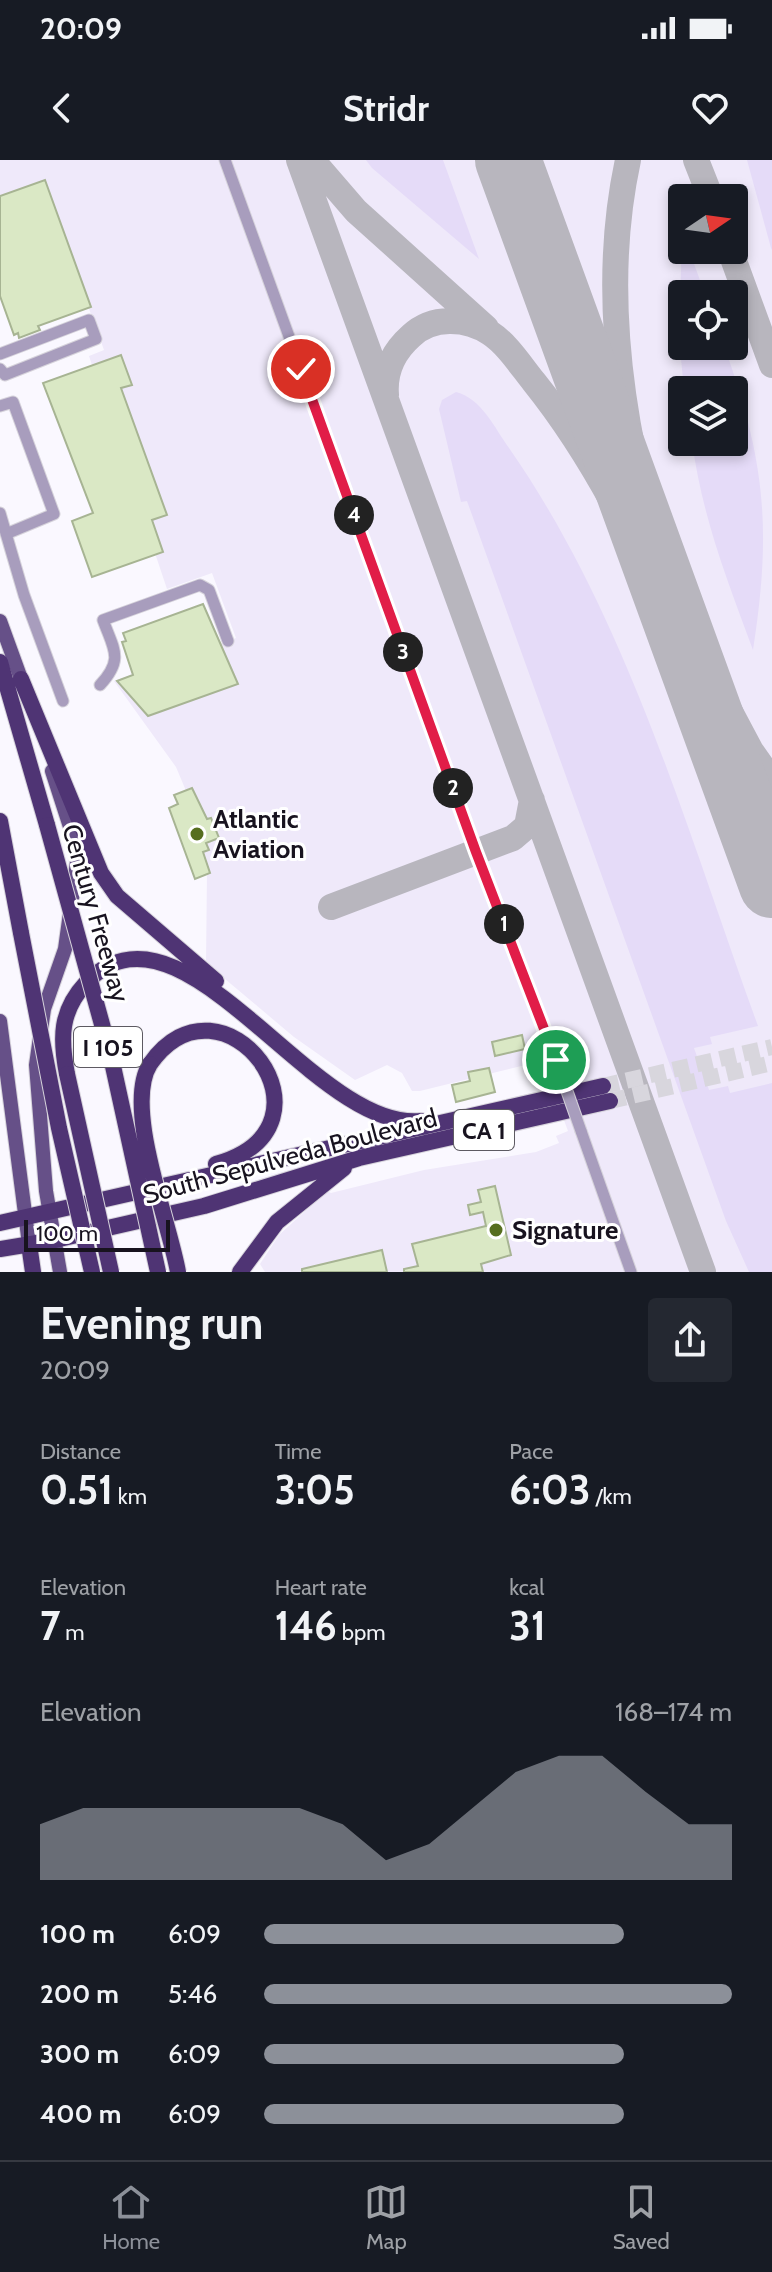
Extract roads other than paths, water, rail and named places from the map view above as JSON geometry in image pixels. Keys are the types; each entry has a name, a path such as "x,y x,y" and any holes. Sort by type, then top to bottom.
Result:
{"highway":[{"name":"Century Freeway","path":"0,662 111,1057 158,1272"},
{"path":"21,679 101,873 117,896 261,1021 273,1039"},
{"name":"I 105","path":"0,821 59,1128 92,1272"},
{"path":"111,1272 67,1074 62,1031 64,1017 74,997 101,972 135,959 169,963 190,974 337,1093 377,1114 413,1122 486,1114"},
{"path":"174,1184 253,1148 272,1116 273,1085 267,1068 253,1049 221,1033 201,1032 182,1037 165,1047 150,1064 141,1085 140,1112 178,1272"},
{"name":"South Sepulveda Boulevard","path":"25,1219 486,1114 606,1094 359,1158 204,1206 29,1244"},
{"path":"241,1271 277,1222 359,1158"},
{"name":"CA 1","path":"0,1223 25,1219"},
{"path":"29,1244 33,1272"},
{"name":"CA 1","path":"0,1249 29,1244"}],"main road":[{"path":"0,621 73,836 77,862 77,886 65,949 44,1009 36,1065 50,1214 60,1272"},
{"path":"0,1021 29,1244"}],"lane":[{"path":"225,160 631,1272"},
{"path":"0,354 89,320 96,339 5,375 0,369"},
{"path":"0,406 13,402 54,514 6,534"},
{"path":"0,513 63,701"},
{"path":"100,685 113,671 116,657 103,620 200,585 209,590 228,641"}],"tunnel":[{"path":"603,1086 772,1047"},
{"path":"610,1101 772,1063"}],"place":[{"name":"Atlantic Aviation","path":"197,834"},
{"name":"Signature","path":"496,1230"}]}
